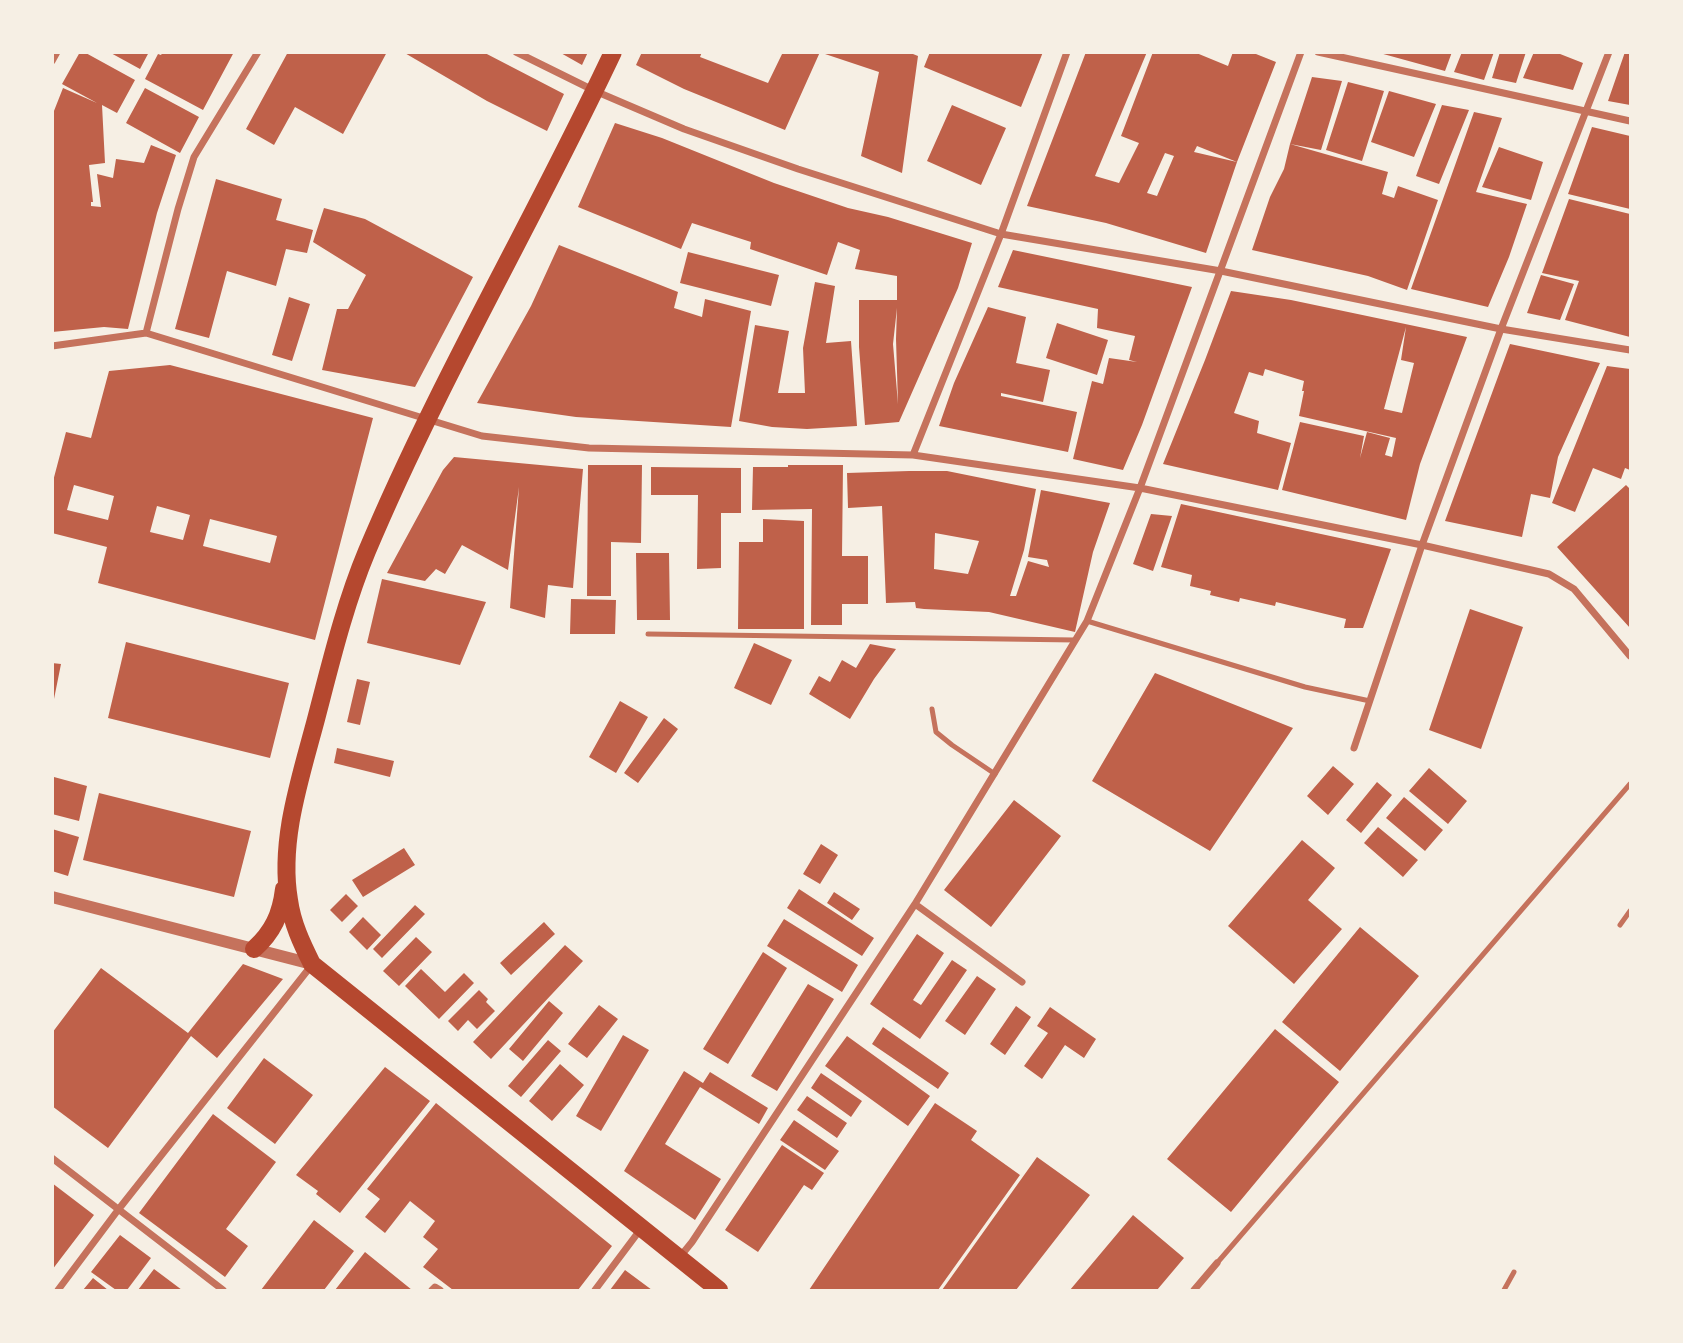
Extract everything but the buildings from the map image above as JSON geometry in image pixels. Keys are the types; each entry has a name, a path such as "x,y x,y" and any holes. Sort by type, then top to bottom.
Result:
{"main road":[{"path":"254,949 267,938 273,928 283,900 289,840 305,757 351,594 367,552 428,420 613,52"},
{"path":"287,872 288,899 292,915 298,937 312,964 719,1290"}],"street":[{"path":"52,61 57,52"},
{"path":"146,333 194,157 258,52"},
{"path":"516,52 595,92 684,128 798,169 1001,234 1221,271 1501,329 1630,350"},
{"path":"913,455 1001,234 1067,52"},
{"path":"678,1259 915,904 1087,621 1140,488 1301,52"},
{"path":"1318,52 1630,121"},
{"path":"1354,748 1422,545 1501,329 1609,52"},
{"path":"52,346 146,333 482,436 589,449 913,455 1140,488 1422,545 1558,578 1574,589 1630,656"},
{"path":"52,897 312,964 58,1290"},
{"path":"915,904 1022,982"},
{"path":"52,1158 223,1290"},
{"path":"595,1290 641,1229"},
{"path":"1194,1290 1217,1263"}],"lane":[{"path":"1087,621 1305,687 1370,701"},
{"path":"648,634 1075,640"},
{"path":"932,709 936,732 995,774"},
{"path":"1217,1263 1630,784"},
{"path":"1620,925 1630,911"},
{"path":"1504,1290 1514,1272"}]}
